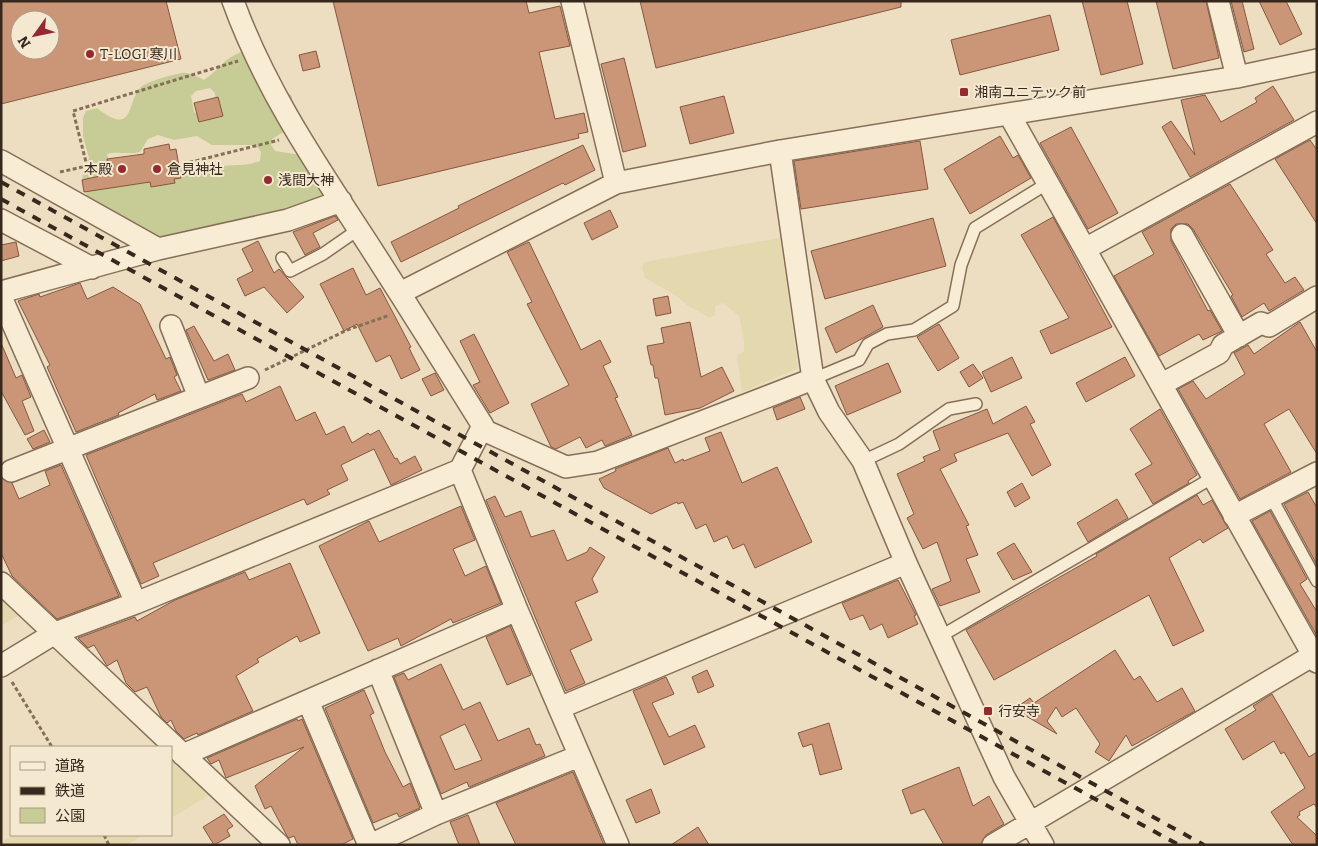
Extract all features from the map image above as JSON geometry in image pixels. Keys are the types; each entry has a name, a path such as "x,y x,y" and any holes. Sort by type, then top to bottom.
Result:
{"street":[{"path":"1,666 55,633 460,470 481,429 482,426 405,300 298,136 256,56 233,1"},
{"path":"572,1 616,183"},
{"path":"1218,1 1237,77"},
{"path":"405,300 616,183 780,151 1316,63"},
{"path":"994,845 1116,771 1316,657 1212,478 1162,384 1009,114"},
{"path":"1085,248 1317,122"},
{"path":"780,151 813,379 829,412 863,461 906,563 1004,777 1043,845"},
{"path":"1,161 158,249"},
{"path":"1,292 158,249 288,220 341,201"},
{"path":"1,220 92,268"},
{"path":"1182,235 1239,336"},
{"path":"1,297 136,602"},
{"path":"1162,384 1218,353 1223,346 1261,323 1269,326 1316,299"},
{"path":"171,326 199,397"},
{"path":"11,471 248,378"},
{"path":"481,429 566,467 582,466 598,462 813,379"},
{"path":"460,470 517,610 618,845"},
{"path":"1234,516 1317,473"},
{"path":"559,708 906,563"},
{"path":"1,583 279,845"},
{"path":"183,755 517,610"},
{"path":"378,670 436,814"},
{"path":"308,701 369,845 436,814 579,756"}],"lane":[{"path":"813,379 859,360 868,344 874,340 887,334 914,330 953,306 960,265 975,228 1048,183"},
{"path":"282,258 290,271 323,254 359,229"},
{"path":"863,461 899,444 949,409 976,404"},
{"path":"941,636 1212,478"},
{"path":"1271,497 1317,581"}],"path":[{"path":"32,179 87,166 73,111 256,56"},
{"path":"183,164 298,136"},
{"path":"248,378 405,300"},
{"path":"1,666 51,746"}],"shaded area":[{"path":"780,238 798,368 742,392 737,355 744,352 744,340 739,316 723,303 715,306 715,315 710,318 645,278 642,267 644,262"},
{"path":"1,590 23,613 1,626"},
{"path":"172,752 213,793 172,817"},
{"path":"13,836 141,836 127,845 1,845 1,842"}],"green space":[{"path":"247,50 276,84 292,96 290,128 272,139 271,145 275,151 301,155 328,195 187,245 148,236 87,196 82,179 89,158 83,136 83,118 86,111 97,108 109,116 118,119 124,118 128,114 136,93 144,85 160,78 182,73 204,80 232,56","holes":["210,88 215,93 216,101 198,115 194,112 191,96 196,91","158,135 174,140 197,136 212,145 256,145 261,152 260,161 245,165 199,169 186,166 111,172 107,154 140,152 148,139"]}],"building":[{"name":"T-LOGI 寒川","path":"1,1 166,1 181,59 1,104"},
{"path":"333,1 526,1 529,13 560,6 570,46 539,52 555,119 584,113 588,132 578,134 579,138 378,186"},
{"path":"640,1 901,1 901,7 656,68"},
{"path":"1082,1 1127,1 1143,64 1101,75"},
{"path":"1156,1 1206,1 1219,58 1173,69"},
{"path":"1231,1 1242,1 1254,49 1244,52"},
{"path":"1259,1 1286,1 1302,34 1280,45"},
{"path":"1050,15 1059,50 960,75 951,40"},
{"path":"316,51 320,67 303,71 299,55"},
{"path":"624,58 646,146 623,152 601,64"},
{"path":"1273,86 1294,120 1190,177 1162,127 1171,121 1195,155 1181,100 1205,95 1221,122 1257,102 1255,98"},
{"path":"724,96 734,133 690,144 680,107"},
{"path":"218,97 223,116 199,122 194,103"},
{"path":"1071,127 1118,213 1088,229 1040,143"},
{"path":"1000,136 1013,158 1018,155 1031,178 970,214 944,169"},
{"path":"1310,140 1317,150 1317,224 1275,159"},
{"path":"920,141 928,189 801,209 794,161"},
{"path":"169,144 170,150 176,149 181,178 174,179 175,183 151,187 150,182 84,192 82,180 109,174 107,159 144,154 144,149"},
{"path":"583,145 595,170 565,185 563,183 401,262 391,242 459,208 458,206"},
{"path":"1230,184 1273,250 1266,254 1285,283 1295,277 1304,290 1269,311 1264,303 1242,317 1231,296 1233,295 1193,229 1188,224 1176,224 1171,229 1171,241 1208,311 1210,310 1222,331 1203,340 1199,334 1159,356 1114,276 1154,254 1142,232"},
{"path":"610,210 618,227 592,240 584,223"},
{"path":"335,216 338,220 313,233 320,247 305,255 293,232"},
{"path":"1053,217 1112,327 1051,354 1040,331 1069,318 1021,235"},
{"path":"933,218 946,266 825,299 811,251"},
{"path":"258,241 274,273 279,269 304,297 287,313 264,287 245,296 237,279 253,271 242,249"},
{"path":"16,242 19,256 1,261 1,245"},
{"path":"529,242 581,350 600,340 611,362 603,366 618,397 615,398 632,435 605,446 602,440 586,448 580,437 556,449 551,447 531,404 569,385 527,304 532,302 507,252"},
{"path":"353,268 366,295 380,288 411,347 409,348 420,370 401,379 390,355 376,362 357,324 344,331 320,284"},
{"path":"80,283 87,299 113,287 140,304 166,359 170,357 177,375 174,377 181,391 157,400 155,394 118,413 119,415 76,432 47,367 50,365 18,301 39,294 40,297"},
{"path":"668,296 671,313 656,316 653,299"},
{"path":"873,305 883,327 836,353 825,328"},
{"path":"690,322 701,377 722,367 734,391 700,408 665,415 658,378 655,378 647,346 664,343 661,328"},
{"path":"1300,322 1317,352 1317,454 1289,409 1264,424 1291,472 1240,499 1178,389 1193,381 1206,399 1245,374 1234,353 1248,345 1254,354"},
{"path":"939,324 959,358 938,371 917,337"},
{"path":"194,326 214,361 228,354 235,370 208,380 186,330"},
{"path":"474,334 509,403 490,413 473,385 480,382 460,341"},
{"path":"1,343 16,378 22,375 31,397 22,401 34,431 25,435 1,391"},
{"path":"1012,357 1022,378 991,392 982,372"},
{"path":"1125,357 1135,376 1086,402 1076,383"},
{"path":"888,363 901,392 847,415 835,386"},
{"path":"973,364 983,378 969,387 960,372"},
{"path":"435,373 444,390 431,396 422,379"},
{"path":"280,386 296,421 315,412 326,435 344,426 352,443 368,433 370,435 379,430 395,459 397,458 400,464 415,456 422,470 391,485 374,449 341,465 348,480 327,490 330,494 307,505 304,499 153,563 159,576 141,584 86,455 242,394 246,402"},
{"path":"800,397 805,409 777,420 773,408"},
{"path":"1026,406 1035,422 1030,424 1051,465 1032,476 1008,433 954,454 957,461 940,469 969,525 966,526 978,555 966,559 980,592 940,606 932,589 951,581 937,542 923,549 907,518 914,514 897,474 925,461 923,457 940,450 933,431 987,409 993,424"},
{"path":"1160,409 1197,475 1188,481 1189,483 1153,504 1135,474 1152,464 1130,429"},
{"path":"44,430 50,442 33,449 27,439"},
{"path":"721,432 742,483 777,467 812,542 755,568 744,544 733,549 727,536 714,542 706,524 696,529 683,502 678,504 677,502 651,514 604,488 599,479 616,471 615,469 668,448 675,463 710,451 705,438"},
{"path":"61,465 119,596 57,619 12,576 1,553 1,478 12,483 19,499 50,485 45,471"},
{"path":"1022,483 1030,498 1015,507 1007,492"},
{"path":"1308,492 1317,508 1317,565 1284,504"},
{"path":"1197,495 1203,505 1212,500 1228,528 1203,543 1200,539 1169,558 1204,631 1173,646 1149,595 994,680 966,630 1097,556 1096,554"},
{"path":"495,496 505,517 521,511 531,537 554,530 567,561 587,552 590,547 605,557 592,579 598,592 575,602 592,640 570,650 585,683 566,691 486,500"},
{"path":"1117,499 1128,518 1088,542 1077,523"},
{"path":"461,506 475,540 453,549 465,576 486,566 501,603 453,623 451,619 401,646 398,638 368,651 319,546 369,521 379,542"},
{"path":"1270,511 1307,579 1300,584 1317,612 1317,636 1252,521"},
{"path":"1014,543 1032,572 1013,580 997,553"},
{"path":"290,563 320,633 300,642 297,636 257,659 259,662 236,676 253,711 198,735 197,733 184,739 176,731 171,720 167,723 161,717 147,687 135,692 126,683 117,660 107,666 94,645 88,648 78,638 135,617 137,621 175,600 245,572 249,580"},
{"path":"898,580 916,615 914,616 918,624 888,638 882,624 870,630 863,615 850,620 842,603"},
{"path":"510,626 531,675 507,685 486,637"},
{"path":"1115,650 1134,680 1140,676 1157,702 1182,688 1195,711 1132,746 1126,735 1109,761 1095,752 1100,744 1076,708 1062,717 1056,707 1047,721 1057,734 1014,709 1030,698 1034,703"},
{"path":"441,664 463,710 480,702 498,741 529,728 536,745 540,744 545,756 469,787 467,782 441,794 394,677 404,673 408,680","holes":["465,724 482,760 455,770 440,736"]},
{"path":"707,670 714,686 698,693 692,677"},
{"path":"666,677 674,694 652,703 669,737 695,725 705,747 664,765 633,691"},
{"path":"364,690 374,713 370,715 385,752 403,787 410,783 420,808 399,817 397,813 373,823 325,708"},
{"path":"1272,694 1309,757 1317,752 1317,808 1314,804 1299,812 1300,815 1297,817 1317,836 1317,845 1293,845 1271,812 1305,788 1284,752 1281,754 1274,741 1243,760 1225,729 1256,710 1253,706"},
{"path":"297,719 298,721 302,719 353,839 341,845 298,845 294,836 289,838 287,836 271,806 265,809 255,786 304,747 226,778 219,760 211,764 207,758"},
{"path":"829,723 842,769 820,775 812,744 803,747 798,733"},
{"path":"959,767 973,806 989,796 1004,824 986,835 981,845 944,845 924,809 911,814 902,790"},
{"path":"573,772 604,845 516,845 496,803"},
{"path":"651,789 660,813 636,823 626,800"},
{"path":"224,814 233,826 227,830 230,836 214,845 203,827"},
{"path":"468,815 480,845 459,845 450,822"},
{"path":"698,827 709,845 671,845"}],"railway":[{"path":"1,182 1204,845"},
{"path":"1,199 1179,845"}],"place":[{"name":"T-LOGI 寒川","path":"90,54"},
{"name":"湘南ユニテック前","path":"964,92"},
{"name":"本殿","path":"122,169"},
{"name":"倉見神社","path":"157,169"},
{"name":"浅間大神","path":"268,180"},
{"name":"行安寺","path":"988,711"}]}
